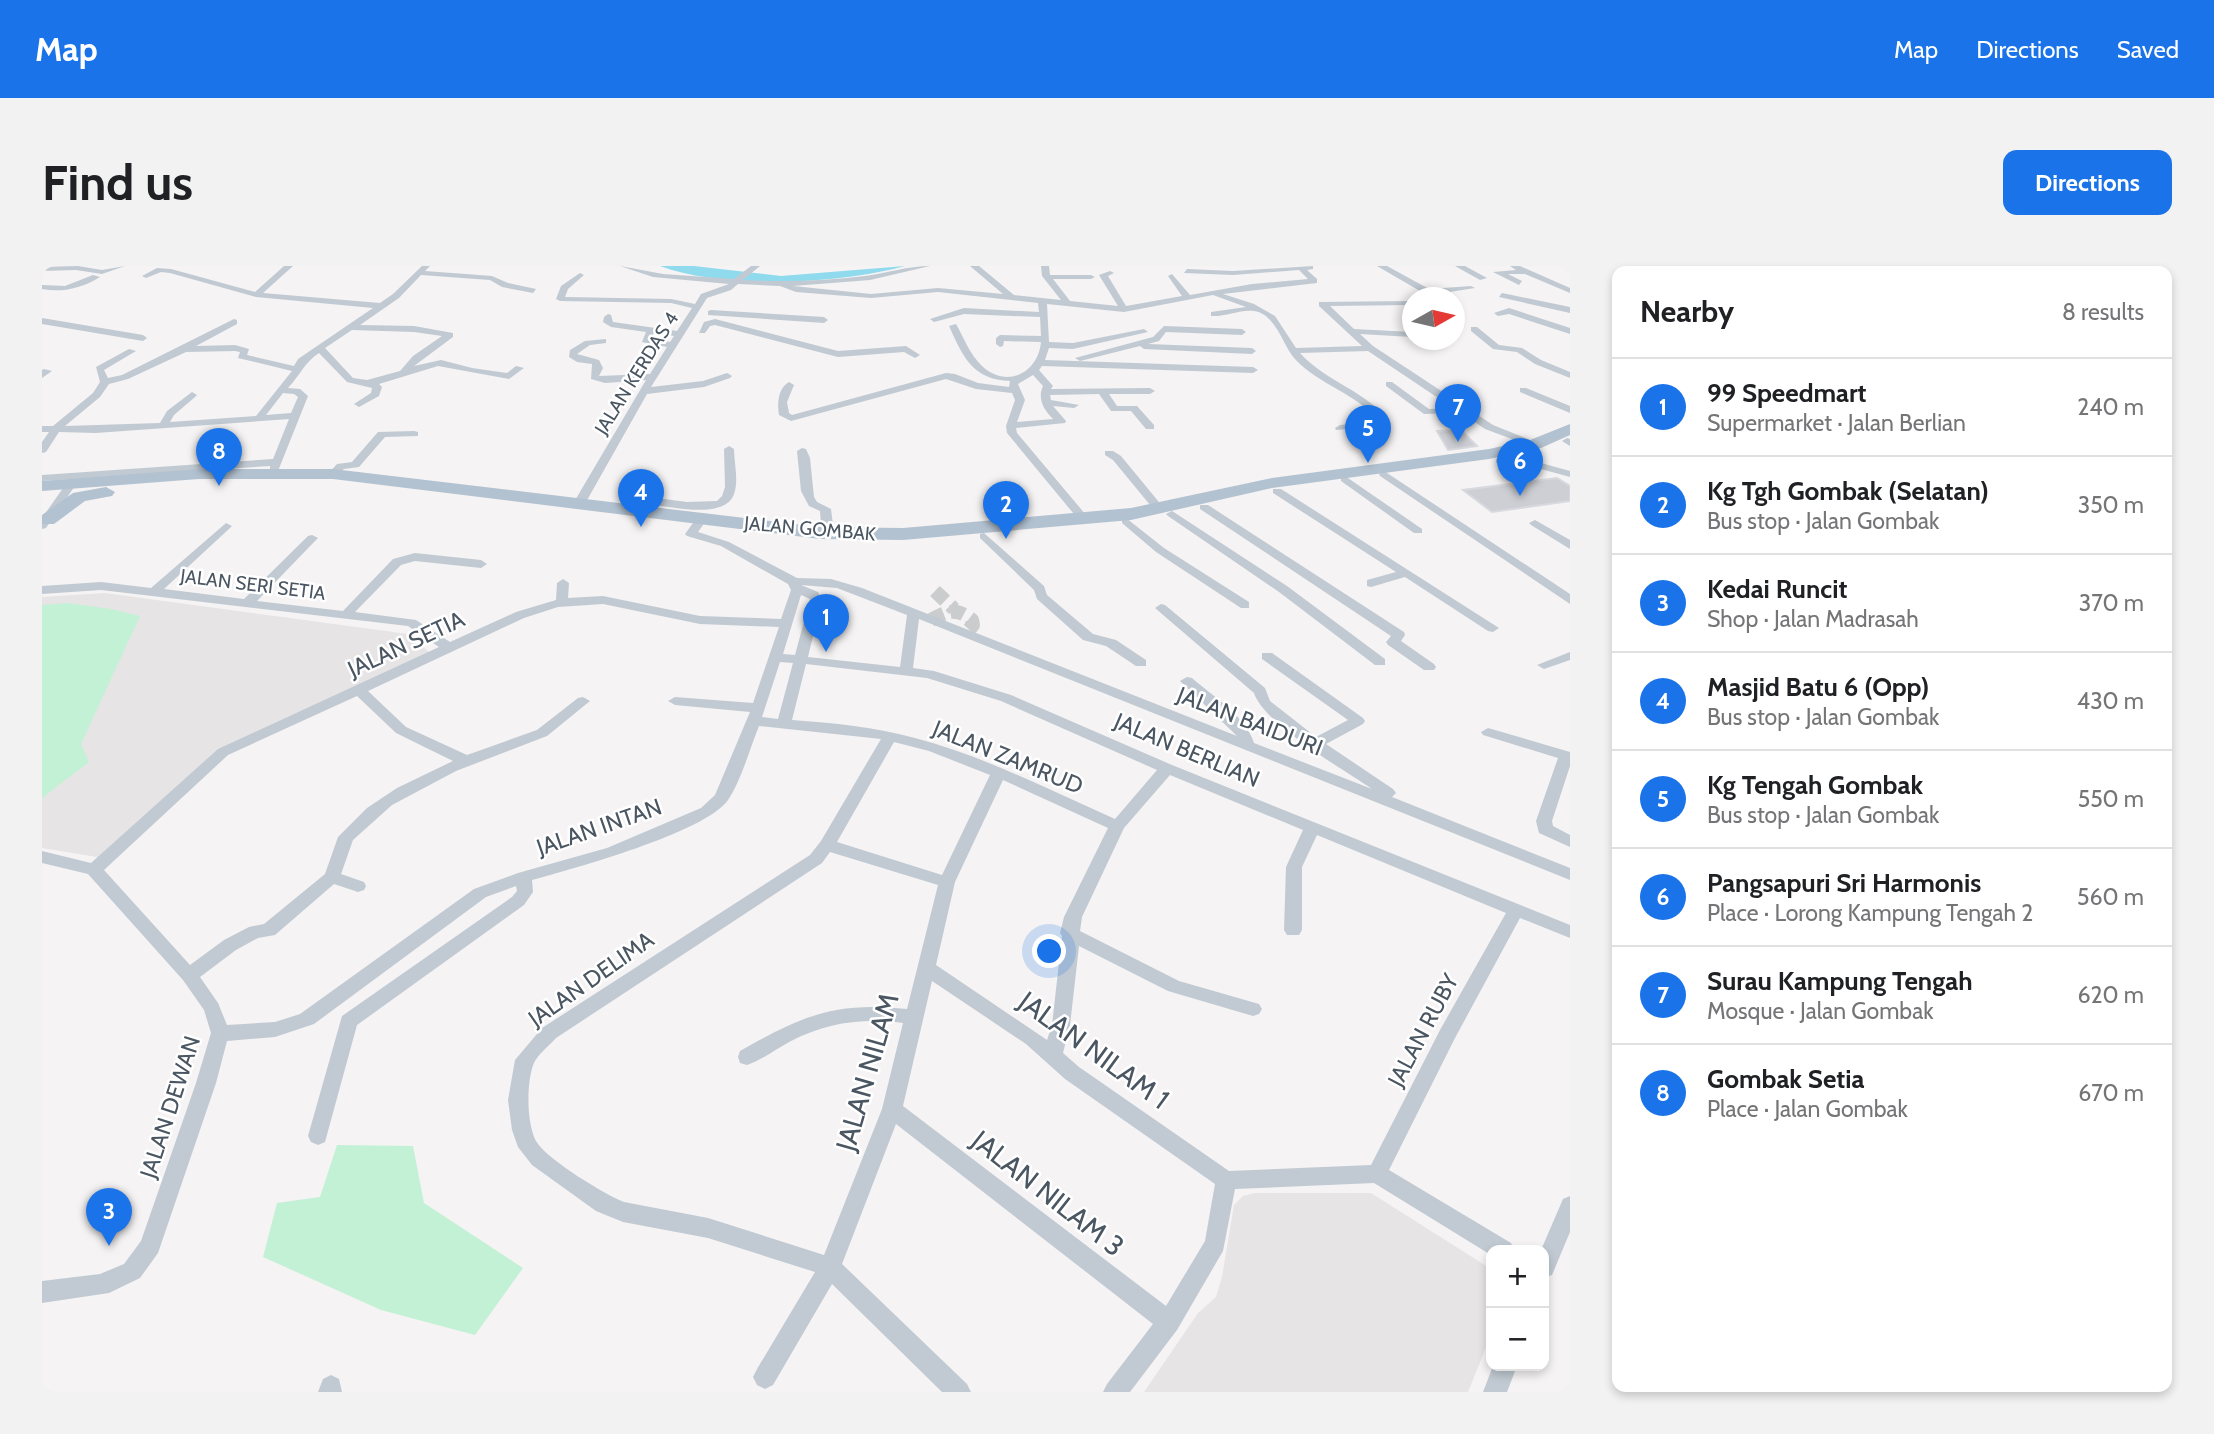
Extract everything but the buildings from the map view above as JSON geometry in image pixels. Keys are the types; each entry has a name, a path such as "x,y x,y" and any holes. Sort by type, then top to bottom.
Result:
{"main road":[{"name":"JALAN GOMBAK","path":"42,494 69,488 275,467 635,509 710,529 903,534 1204,507 1345,478 1500,461 1569,438"},
{"name":"JALAN GOMBAK","path":"42,486 146,486 228,479 340,481 443,491 710,529 862,543 984,536 1126,521 1272,483 1536,448"},
{"path":"44,523 79,497 146,486"},
{"path":"42,500 48,505 44,523"}],"street":[{"path":"42,269 76,268 102,272 121,266"},
{"path":"256,295 289,266"},
{"path":"624,266 664,276 784,286 889,276 926,266"},
{"path":"737,266 753,268"},
{"path":"974,266 1010,296"},
{"path":"1045,266 1047,277 1065,300"},
{"path":"1221,273 1223,267 1232,266"},
{"path":"1185,269 1221,273 1302,269 1313,266"},
{"path":"1381,266 1419,287"},
{"path":"1459,266 1483,278"},
{"path":"1514,266 1570,291"},
{"path":"738,282 753,268"},
{"path":"260,418 296,373 302,360 396,296 424,269 492,278 505,285 533,291"},
{"path":"1185,269 1207,293 1254,308 1279,324 1281,334 1301,361 1353,396 1386,423 1340,428"},
{"path":"784,286 796,290 871,296 966,288 1010,296 1065,300 1124,309 1207,293 1314,281 1302,269"},
{"path":"1519,283 1497,272 1525,269"},
{"path":"146,276 160,270 171,271 256,295 380,306"},
{"path":"1110,272 1103,275 1124,309"},
{"path":"580,275 564,288 560,299 671,301 696,310 826,311"},
{"path":"889,276 910,293"},
{"path":"1172,276 1188,297"},
{"path":"42,287 60,291 82,285 96,277"},
{"path":"1047,277 1091,278"},
{"name":"JALAN KERDAS 4","path":"580,502 652,377 704,296 738,282"},
{"path":"1465,289 1471,288"},
{"path":"630,300 637,289"},
{"path":"827,330 826,311 832,294"},
{"path":"1065,300 1086,294"},
{"path":"1502,295 1570,310"},
{"path":"1011,426 1061,421 1051,411 1046,397 1048,386 1037,367 1045,342 1042,299"},
{"path":"1402,303 1322,304 1370,348 1489,427 1536,448 1550,468"},
{"path":"933,319 964,311 978,304"},
{"path":"1214,314 1254,308"},
{"path":"964,311 1043,314"},
{"path":"1498,313 1509,311 1570,331"},
{"path":"608,317 607,322 611,324 652,330 717,334"},
{"path":"42,320 143,338"},
{"path":"42,450 55,430 97,395 105,382 125,377 234,322"},
{"path":"702,331 707,324 715,322 838,354 905,349 915,355"},
{"path":"103,330 120,323"},
{"path":"205,326 222,329"},
{"path":"953,326 968,355 984,372 1015,384"},
{"path":"349,327 414,329 450,335 416,358 400,375"},
{"path":"789,384 782,402 784,415 791,418 946,376 976,386 1015,384 1037,367 1135,346 1156,339 1164,329 1242,332"},
{"path":"652,330 645,340 672,345"},
{"path":"1351,331 1402,334"},
{"path":"1482,331 1496,347 1519,350 1538,362 1570,375"},
{"path":"1000,344 1000,338 1077,345 1143,332"},
{"path":"1077,334 1077,345"},
{"path":"603,341 580,346 572,355 580,360 596,362 598,368 594,377 605,380 652,377"},
{"path":"1135,346 1252,351"},
{"path":"184,349 235,348 246,351 241,356 245,358 257,358 297,369"},
{"path":"320,348 350,380 371,382 431,363 445,363 484,374 509,376 519,368"},
{"path":"1292,351 1370,348"},
{"path":"1334,349 1344,357"},
{"path":"105,382 99,369 132,351"},
{"path":"1054,363 1253,370"},
{"path":"644,391 696,385 727,376"},
{"path":"359,404 376,394 377,387 371,382"},
{"path":"1015,384 1020,400 1011,426 1017,440 1082,517"},
{"path":"1389,384 1427,412 1465,410"},
{"path":"42,478 275,467 303,396 297,391 281,390"},
{"path":"1046,397 1101,390 1150,391"},
{"path":"1101,390 1114,409 1134,408 1150,427"},
{"path":"1523,390 1570,410"},
{"path":"163,426 170,413 192,395"},
{"path":"1046,397 1074,405"},
{"path":"42,429 163,426 295,416"},
{"path":"333,474 341,466 355,465 382,435 414,434"},
{"path":"635,509 642,499 708,508 722,502 727,498 730,484 729,449"},
{"path":"803,451 806,474 804,488 813,504 825,509 827,525 820,533"},
{"path":"1109,453 1117,458 1166,512 1283,589 1380,662"},
{"path":"1500,461 1530,463 1570,474"},
{"path":"1384,474 1570,600"},
{"path":"1345,478 1418,531"},
{"path":"44,523 69,488"},
{"path":"1277,491 1493,628"},
{"path":"1204,507 1399,635 1393,642 1429,667"},
{"path":"1126,521 1160,551 1245,605"},
{"path":"1535,523 1570,545"},
{"path":"155,591 226,526"},
{"path":"710,529 814,595 816,599 785,723"},
{"path":"984,536 1040,590 1105,640 1141,663"},
{"path":"247,603 312,538"},
{"path":"346,615 397,562 415,557 481,564"},
{"path":"1371,583 1403,573"},
{"name":"JALAN BAIDURI","path":"796,586 818,579 838,583 1570,874"},
{"path":"562,602 563,583"},
{"name":"JALAN SERI SETIA","path":"42,590 101,586 411,623 451,649"},
{"name":"JALAN INTAN","path":"220,1033 269,1032 288,1028 329,1003 480,893 524,877 612,852 706,812 722,798 756,714 787,622 796,586"},
{"name":"JALAN SETIA","path":"94,870 223,752 520,615 562,602 603,600 700,620 787,622"},
{"path":"1161,608 1260,691 1264,703 1409,808"},
{"path":"906,670 914,613"},
{"path":"1267,656 1334,701 1358,721 1317,743"},
{"path":"1544,665 1570,656"},
{"name":"JALAN BERLIAN","path":"774,657 929,674 1006,698 1167,768 1570,932"},
{"path":"1187,681 1236,725 1244,734 1247,744"},
{"path":"359,690 401,730 466,761"},
{"path":"189,975 230,945 255,932 269,930 332,877 337,853 347,836 388,801 423,779 542,733 583,701"},
{"name":"JALAN ZAMRUD","path":"675,701 756,714 785,723 841,728 932,747 1117,827"},
{"path":"1488,732 1568,756 1545,821 1545,829 1562,839"},
{"name":"JALAN DELIMA","path":"830,1268 708,1228 624,1212 603,1204 539,1159 528,1147 522,1130 518,1100 525,1059 549,1033 816,859 827,845 889,738"},
{"path":"1053,1054 1061,1025 1069,933 1073,918 1117,827 1167,768"},
{"name":"JALAN NILAM","path":"765,1377 830,1268 892,1109 947,882 998,774"},
{"path":"1293,930 1294,867 1312,828"},
{"path":"827,845 947,882"},
{"path":"42,857 94,870"},
{"name":"JALAN DEWAN","path":"42,1292 101,1285 132,1271 150,1246 206,1083 220,1033 212,1008 189,975 94,870"},
{"path":"332,877 358,886"},
{"path":"318,1136 349,1021 518,901 525,892 524,877"},
{"name":"JALAN RUBY","path":"1377,1174 1447,1035 1515,911"},
{"path":"1069,933 1174,986 1253,1009"},
{"name":"JALAN NILAM 1","path":"926,968 1053,1054 1082,1080 1226,1180"},
{"path":"329,1003 349,1021"},
{"path":"747,1057 797,1027 831,1018 860,1012 913,1017"},
{"name":"JALAN NILAM 3","path":"892,1109 1169,1322"},
{"path":"1115,1392 1169,1322 1214,1244 1226,1180 1377,1174 1495,1245"},
{"path":"1549,1256 1570,1206"},
{"path":"830,1268 960,1392"},
{"path":"1495,1392 1503,1371"}],"shaded area":[{"path":"105,593 408,634 429,652 220,751 103,858 42,848 42,597"},
{"path":"1255,1193 1371,1193 1486,1266 1486,1347 1468,1392 1144,1392 1198,1313 1216,1297 1234,1205 1243,1196"}],"green space":[{"path":"69,603 140,616 81,744 89,762 42,798 42,605"},
{"path":"337,1145 413,1146 424,1203 523,1268 475,1335 381,1310 263,1257 277,1203 320,1197"}],"water":[{"path":"660,266 694,266 781,276 905,266 848,277 782,282 716,279"}],"tunnel":[{"path":"935,591 954,609"},
{"path":"931,620 947,613 961,613 972,620 973,625 965,634"}],"place":[{"name":"Surau Kampung Tengah","path":"1458,442"},
{"name":"Kg Tengah Gombak","path":"1368,463"},
{"name":"Gombak Setia","path":"219,486"},
{"name":"Pangsapuri Sri Harmonis","path":"1520,496"},
{"name":"Masjid Batu 6 (Opp)","path":"641,527"},
{"name":"Kg Tgh Gombak (Selatan)","path":"1006,539"},
{"name":"99 Speedmart","path":"826,652"},
{"name":"Kedai Runcit","path":"109,1246"}]}
